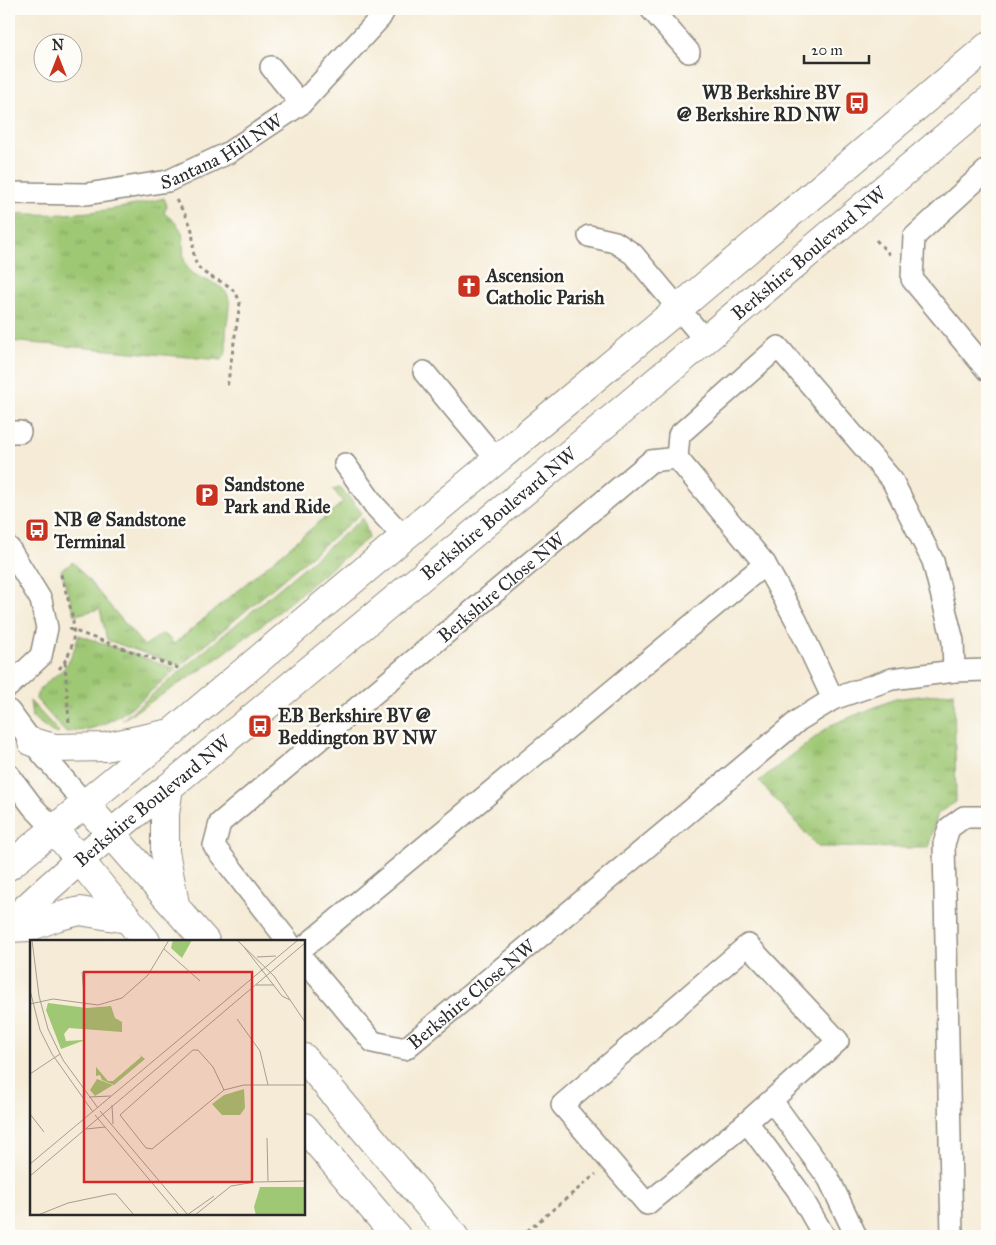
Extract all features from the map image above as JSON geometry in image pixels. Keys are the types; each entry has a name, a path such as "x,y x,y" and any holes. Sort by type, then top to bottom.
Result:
{"main road":[{"name":"Berkshire Boulevard NW","path":"9,924 68,845 98,818 170,734 679,308 987,47"},
{"name":"Berkshire Boulevard NW","path":"9,866 68,845 98,818 169,787 987,102"},
{"path":"32,742 55,748 105,747 170,734"},
{"path":"169,787 165,814 165,852 175,906"},
{"path":"98,818 204,940"},
{"path":"68,845 145,940"},
{"path":"9,928 30,927 56,917 80,911 127,919"},
{"path":"305,1059 454,1236"},
{"path":"305,1128 396,1236"}],"street":[{"name":"Santana Hill NW","path":"9,193 87,194 168,181 228,153 301,104 380,18 385,9"},
{"path":"650,9 689,52"},
{"path":"271,67 301,104"},
{"path":"987,170 914,237 912,279 987,370"},
{"path":"589,236 615,242 633,254 705,340"},
{"path":"833,699 796,620 765,564 677,458 679,435 778,347 892,480 934,561 953,642 954,670"},
{"path":"424,372 497,460"},
{"name":"Berkshire Close NW","path":"287,940 214,846 220,823 651,461 677,458"},
{"path":"345,464 375,506 404,537"},
{"path":"9,548 41,600 47,628 41,656 9,686"},
{"path":"305,946 765,564"},
{"name":"Berkshire Close NW","path":"305,961 372,1042 405,1049 799,720 833,699 892,679 954,670 987,670"},
{"path":"9,711 32,742 98,818"},
{"path":"9,775 33,806 68,845"},
{"path":"952,1236 944,844 949,828 964,817 987,817"},
{"path":"748,946 838,1041 772,1101 647,1204 562,1105 748,946"},
{"path":"772,1101 829,1179 856,1236"},
{"path":"747,1122 797,1189 824,1236"}],"path":[{"path":"168,181 191,226 194,255 198,265 206,273 230,286 238,295 240,303 227,388"},
{"path":"69,629 181,669"},
{"path":"65,662 70,729"},
{"path":"521,1236 610,1162"}],"green space":[{"path":"164,198 167,206 164,213 177,224 182,233 184,259 187,267 197,276 223,289 227,294 229,304 226,349 225,355 221,360 9,341 9,213 68,214 126,207"},
{"path":"339,487 362,513 180,666 107,640 100,609 75,615 61,570 73,562 144,646 162,634 168,637 174,644 343,502 333,489"},
{"path":"363,518 369,537 257,629 204,668 122,720"},
{"path":"79,635 176,669 139,702 112,720 98,726 65,732 36,699 40,689 67,664"},
{"path":"954,692 956,802 938,813 928,848 818,847 759,781 831,725 895,699"},
{"path":"30,701 59,732 58,734 52,732 32,717"}],"place":[{"name":"WB Berkshire BV @ Berkshire RD NW","path":"857,103"},
{"name":"Ascension Catholic Parish","path":"469,286"},
{"name":"Sandstone Park and Ride","path":"207,495"},
{"name":"NB @ Sandstone Terminal","path":"37,530"},
{"name":"EB Berkshire BV @ Beddington BV NW","path":"260,726"}]}
